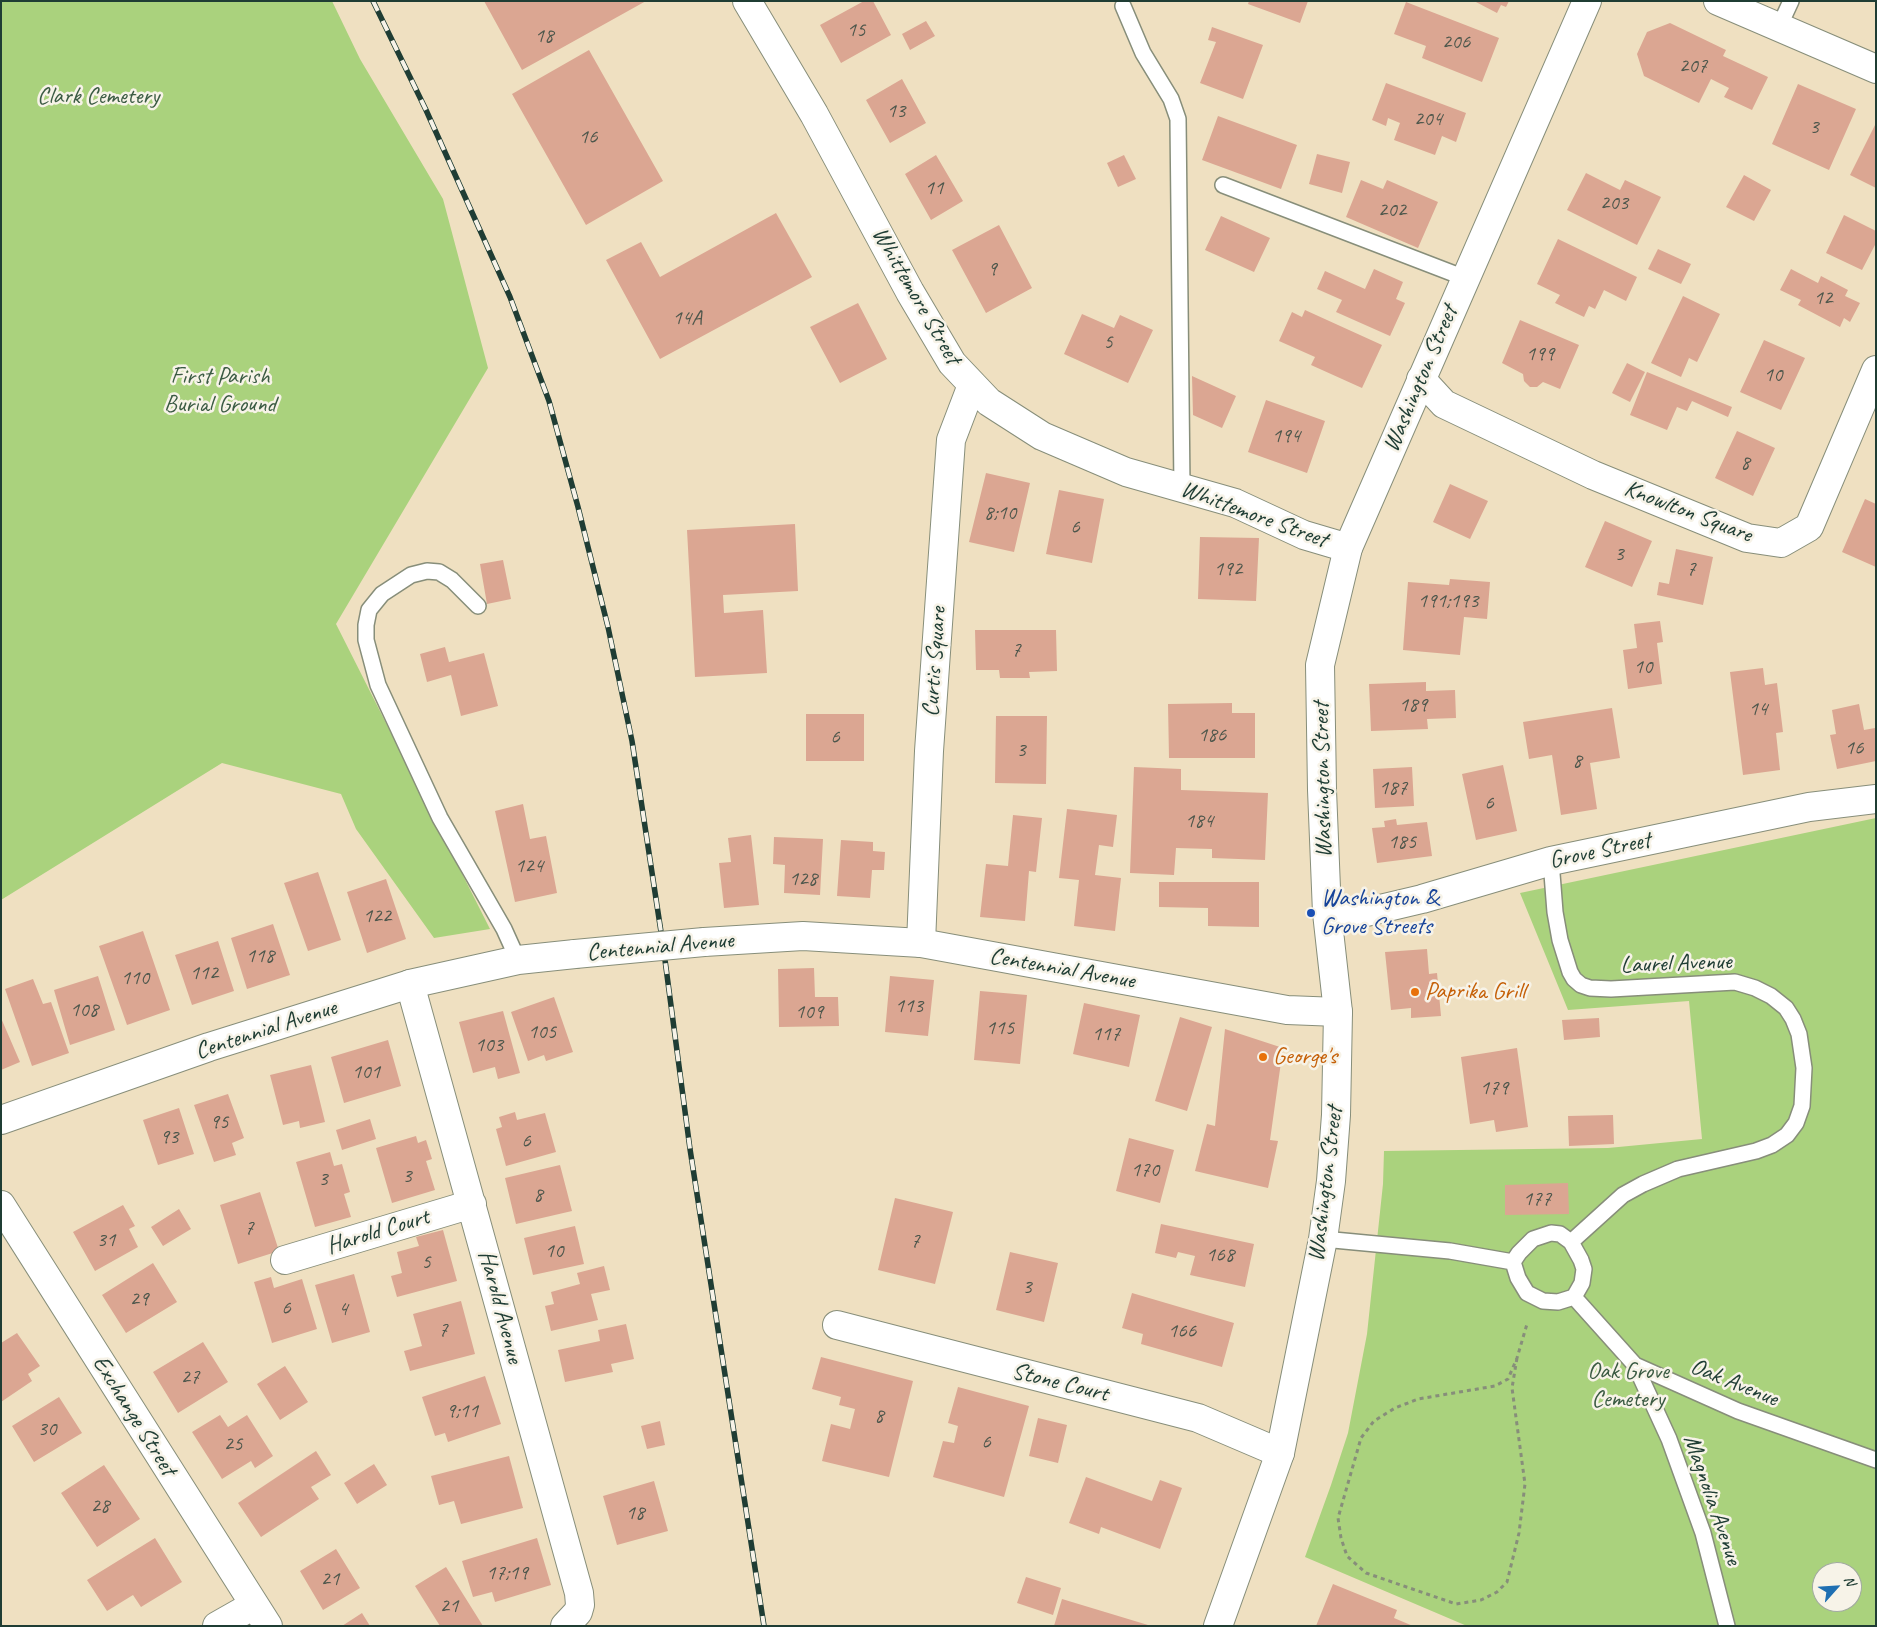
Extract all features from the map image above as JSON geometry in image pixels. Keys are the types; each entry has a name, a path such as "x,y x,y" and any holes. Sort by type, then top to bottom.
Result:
{"street":[{"name":"Whittemore Street","path":"747,1 814,114 910,292 952,363 989,402 1042,436 1126,472 1235,503 1304,535 1348,548"},
{"name":"Washington Street","path":"1218,1626 1280,1453 1323,1239 1331,1181 1335,1125 1338,1012 1327,913 1320,665 1348,548 1587,1"},
{"path":"1718,1 1876,69"},
{"name":"Knowlton Square","path":"1421,379 1444,404 1593,474 1747,538 1781,543 1809,527 1876,370"},
{"name":"Curtis Square","path":"922,943 929,751 951,440 972,384"},
{"name":"Grove Street","path":"1327,913 1367,912 1422,899 1551,861 1809,807 1876,799"},
{"name":"Centennial Avenue","path":"1,1120 209,1047 410,984 518,960 704,942 803,936 922,943 1287,1010 1338,1012"},
{"name":"Harold Avenue","path":"410,984 579,1593 580,1604 578,1612 565,1626"},
{"name":"Harold Court","path":"285,1260 472,1204"},
{"name":"Exchange Street","path":"1,1205 261,1615"},
{"name":"Stone Court","path":"837,1325 1198,1418 1280,1453"},
{"path":"217,1626 261,1615"}],"lane":[{"path":"1779,27 1791,1"},
{"path":"1123,6 1143,53 1171,99 1178,119 1182,488"},
{"path":"1223,185 1465,278"},
{"path":"478,606 452,580 439,572 427,571 411,575 382,594 369,610 366,640 378,685 436,809 454,844 504,929 518,960"},
{"name":"Laurel Avenue","path":"1551,861 1555,912 1560,940 1570,972 1581,985 1590,988 1611,989 1735,982 1755,988 1771,996 1786,1008 1793,1019 1799,1034 1804,1068 1802,1106 1796,1123 1787,1135 1772,1145 1756,1151 1678,1169 1643,1184 1623,1196 1570,1242"},
{"path":"1551,1233 1560,1234 1570,1242 1581,1260 1584,1269 1582,1283 1574,1297 1558,1302 1542,1301 1527,1293 1518,1278 1513,1262 1533,1239 1551,1233"},
{"path":"1323,1239 1450,1251 1513,1262"},
{"name":"Oak Avenue","path":"1574,1297 1635,1365 1738,1410 1876,1460"},
{"name":"Magnolia Avenue","path":"1635,1365 1669,1439 1703,1533 1727,1626"}],"path":[{"path":"1517,1358 1512,1388 1525,1484 1519,1533 1506,1582 1497,1592 1481,1600 1456,1604 1366,1573 1347,1556 1341,1538 1338,1518 1361,1438 1374,1421 1395,1408 1418,1398 1495,1386 1508,1379 1517,1358 1535,1297"}],"green space":[{"name":"First Parish Burial Ground","path":"1,1 332,1 360,59 443,199 488,368 336,624 490,929 434,938 356,829 341,794 222,763 1,900"},
{"name":"Oak Grove Cemetery","path":"1876,818 1876,1626 1467,1626 1305,1557 1348,1433 1367,1334 1383,1184 1384,1151 1608,1148 1702,1139 1689,1001 1568,1010 1520,893"}],"building":[{"path":"484,1 646,1 522,70"},
{"path":"864,1 873,1 891,35 841,63 820,25"},
{"path":"1249,1 1308,1 1300,23 1248,4"},
{"path":"1474,1 1509,1 1506,7 1501,5 1497,13"},
{"path":"1406,2 1499,38 1482,82 1422,58 1426,46 1394,34"},
{"path":"926,21 935,36 910,50 902,34"},
{"path":"1670,23 1726,50 1723,56 1768,77 1752,110 1724,97 1729,88 1711,79 1699,103 1644,76 1637,54 1647,32"},
{"path":"1212,27 1263,45 1243,99 1200,83 1216,42 1208,40"},
{"path":"589,50 663,181 586,225 512,94"},
{"path":"902,79 926,123 890,143 866,100"},
{"path":"1386,83 1466,113 1456,142 1442,136 1435,155 1394,140 1400,123 1388,118 1386,126 1372,120"},
{"path":"1798,84 1856,109 1829,170 1772,144"},
{"path":"1218,116 1297,145 1281,189 1202,160"},
{"path":"1876,123 1876,188 1850,175"},
{"path":"1317,154 1350,162 1342,193 1309,184"},
{"path":"936,155 963,201 931,220 905,174"},
{"path":"1124,155 1136,179 1118,187 1107,163"},
{"path":"1586,173 1620,190 1625,180 1661,197 1637,245 1567,210"},
{"path":"1744,175 1771,190 1754,221 1726,207"},
{"path":"1361,180 1383,189 1387,180 1438,202 1418,248 1346,217"},
{"path":"776,213 812,277 660,359 606,260 641,242 660,277"},
{"path":"1844,215 1876,231 1876,243 1862,270 1826,253"},
{"path":"1221,216 1270,238 1254,272 1205,250"},
{"path":"999,225 1032,288 986,313 952,250"},
{"path":"1558,239 1637,277 1626,301 1604,290 1595,309 1589,306 1584,317 1555,303 1560,295 1537,284"},
{"path":"1658,249 1691,264 1681,284 1648,269"},
{"path":"1374,269 1403,282 1396,299 1405,303 1390,336 1336,312 1342,300 1317,289 1325,271 1365,289"},
{"path":"1791,269 1818,283 1821,276 1848,290 1845,296 1860,303 1850,322 1844,318 1840,327 1798,305 1801,300 1780,290"},
{"path":"1683,296 1720,314 1697,362 1689,358 1681,377 1651,363"},
{"path":"858,303 887,359 840,383 810,327"},
{"path":"1305,310 1382,345 1362,388 1311,365 1315,357 1279,341 1292,312 1302,317"},
{"path":"1082,314 1114,328 1120,315 1153,330 1128,383 1064,354"},
{"path":"1520,320 1579,345 1560,389 1543,382 1537,387 1530,387 1524,381 1523,374 1502,363"},
{"path":"1764,340 1805,358 1781,410 1740,392"},
{"path":"1627,363 1645,372 1630,402 1612,393"},
{"path":"1647,372 1732,407 1728,417 1692,401 1687,411 1677,407 1667,430 1630,415"},
{"path":"1192,376 1236,396 1222,428 1193,415"},
{"path":"1266,400 1325,421 1307,473 1248,452"},
{"path":"1737,431 1775,448 1753,496 1715,478"},
{"path":"986,473 1030,483 1014,552 969,542"},
{"path":"1450,484 1488,501 1470,539 1433,522"},
{"path":"1059,490 1104,499 1092,563 1046,554"},
{"path":"1865,499 1876,504 1876,567 1842,552"},
{"path":"1605,521 1652,541 1632,587 1585,567"},
{"path":"795,524 798,591 723,595 724,613 763,610 767,673 695,677 687,530"},
{"path":"1200,537 1259,538 1256,601 1198,599"},
{"path":"1676,549 1713,557 1703,605 1657,595 1659,582 1669,584"},
{"path":"503,560 511,599 487,604 480,564"},
{"path":"1450,579 1490,582 1487,619 1464,617 1460,655 1403,650 1408,582 1449,585"},
{"path":"1660,621 1663,642 1657,643 1662,684 1628,689 1623,650 1637,648 1634,624"},
{"path":"975,630 1056,630 1057,671 1029,672 1030,678 1000,678 999,670 976,670"},
{"path":"445,647 449,662 484,653 498,706 461,716 451,675 427,682 420,654"},
{"path":"1763,668 1765,685 1777,683 1783,732 1776,733 1780,770 1743,775 1730,672"},
{"path":"1426,682 1426,691 1455,690 1456,718 1427,719 1428,729 1371,731 1369,684"},
{"path":"1232,703 1232,713 1255,713 1255,758 1169,758 1168,704"},
{"path":"1859,704 1864,730 1875,728 1876,761 1837,769 1830,735 1836,734 1832,710"},
{"path":"1612,708 1620,758 1590,763 1597,809 1561,815 1552,755 1529,759 1523,722"},
{"path":"806,714 864,714 864,761 806,761"},
{"path":"996,716 1047,716 1046,784 995,783"},
{"path":"1503,765 1517,831 1476,840 1462,774"},
{"path":"1134,767 1181,769 1181,790 1268,793 1265,860 1212,858 1212,849 1176,848 1174,875 1130,873"},
{"path":"1412,767 1414,806 1375,808 1373,769"},
{"path":"523,804 530,839 546,836 557,893 515,902 495,811"},
{"path":"1067,809 1117,815 1113,847 1099,845 1095,875 1121,878 1115,931 1074,926 1079,880 1059,878"},
{"path":"1013,815 1042,818 1036,872 1029,871 1025,921 980,917 986,864 1008,866"},
{"path":"1396,819 1397,825 1427,822 1432,856 1377,863 1372,828 1385,827 1384,821"},
{"path":"751,835 759,905 724,908 719,863 731,862 728,838"},
{"path":"774,837 823,839 820,895 784,893 785,865 773,864"},
{"path":"841,840 873,842 873,851 885,852 884,870 872,870 870,898 837,896"},
{"path":"318,872 341,940 308,951 284,883"},
{"path":"386,879 406,939 367,953 347,892"},
{"path":"1159,882 1259,882 1259,927 1208,926 1208,908 1159,907"},
{"path":"273,924 290,975 247,989 231,938"},
{"path":"143,931 170,1010 127,1025 99,946"},
{"path":"218,941 234,991 192,1005 175,955"},
{"path":"1427,949 1429,974 1437,973 1441,1016 1411,1018 1411,1008 1391,1010 1385,952"},
{"path":"814,968 815,997 838,997 839,1026 779,1027 778,969"},
{"path":"98,976 115,1030 70,1045 54,990"},
{"path":"890,976 934,980 928,1036 885,1032"},
{"path":"33,979 43,1004 51,1002 69,1053 32,1066 5,989"},
{"path":"980,991 1027,995 1020,1064 974,1060"},
{"path":"554,997 573,1052 546,1061 544,1055 528,1061 511,1012"},
{"path":"1084,1003 1140,1015 1129,1067 1073,1054"},
{"path":"503,1011 520,1073 498,1079 495,1067 473,1073 459,1022"},
{"path":"1180,1017 1212,1027 1187,1111 1155,1101"},
{"path":"1,1018 20,1062 1,1070"},
{"path":"1599,1018 1600,1037 1564,1040 1562,1020"},
{"path":"1225,1029 1283,1048 1270,1140 1278,1141 1268,1188 1195,1171 1207,1124 1215,1126"},
{"path":"388,1040 401,1086 344,1103 331,1057"},
{"path":"1517,1048 1528,1127 1496,1132 1494,1120 1470,1124 1461,1057"},
{"path":"311,1065 325,1122 300,1128 299,1121 283,1125 270,1075"},
{"path":"228,1094 244,1138 232,1143 236,1155 214,1162 194,1105"},
{"path":"179,1108 194,1154 158,1165 143,1120"},
{"path":"515,1112 517,1120 545,1113 556,1152 506,1166 496,1129 502,1127 499,1117"},
{"path":"1613,1115 1614,1144 1569,1146 1568,1116"},
{"path":"370,1119 376,1139 342,1150 336,1130"},
{"path":"416,1136 418,1143 426,1140 432,1159 426,1161 435,1190 392,1203 376,1148"},
{"path":"1129,1138 1174,1150 1160,1203 1116,1191"},
{"path":"330,1152 334,1166 342,1164 350,1192 344,1194 351,1217 315,1227 296,1162"},
{"path":"560,1165 572,1211 516,1224 505,1178"},
{"path":"1568,1183 1569,1214 1505,1215 1505,1185"},
{"path":"260,1192 279,1251 238,1264 220,1205"},
{"path":"895,1198 953,1212 935,1284 878,1270"},
{"path":"123,1205 135,1226 129,1229 138,1247 95,1271 73,1232"},
{"path":"179,1209 191,1229 163,1246 151,1227"},
{"path":"1161,1224 1254,1244 1245,1287 1190,1275 1195,1256 1178,1252 1176,1258 1155,1253"},
{"path":"575,1226 584,1264 533,1275 524,1238"},
{"path":"443,1230 457,1281 397,1297 391,1276 402,1273 397,1252 419,1246 416,1237"},
{"path":"1010,1252 1058,1263 1044,1322 996,1310"},
{"path":"153,1263 177,1302 126,1333 102,1295"},
{"path":"604,1266 610,1290 591,1294 598,1320 551,1331 545,1306 554,1304 551,1292 580,1284 577,1273"},
{"path":"354,1274 370,1332 332,1343 315,1285"},
{"path":"271,1277 274,1288 302,1279 317,1329 272,1343 254,1282"},
{"path":"1132,1293 1234,1323 1222,1367 1141,1344 1143,1334 1122,1328"},
{"path":"461,1301 475,1354 410,1371 404,1351 422,1346 413,1314"},
{"path":"626,1324 634,1359 611,1364 613,1372 565,1382 558,1350 600,1341 598,1330"},
{"path":"17,1333 40,1366 28,1374 32,1381 1,1402 1,1343"},
{"path":"203,1342 228,1382 178,1413 153,1372"},
{"path":"821,1357 913,1381 889,1477 822,1461 831,1424 850,1429 855,1409 839,1405 841,1397 812,1389"},
{"path":"285,1366 308,1402 280,1420 257,1384"},
{"path":"485,1376 501,1424 448,1442 445,1433 435,1436 422,1397"},
{"path":"958,1387 1029,1406 1004,1497 933,1477 943,1441 954,1443 958,1426 948,1423"},
{"path":"59,1397 82,1433 34,1462 12,1426"},
{"path":"220,1415 228,1427 247,1415 273,1456 255,1468 251,1461 222,1479 192,1432"},
{"path":"1038,1418 1067,1425 1058,1463 1029,1456"},
{"path":"660,1421 665,1445 647,1449 641,1426"},
{"path":"316,1451 331,1475 311,1487 319,1499 261,1537 238,1503"},
{"path":"509,1456 523,1508 461,1524 454,1501 439,1505 431,1476"},
{"path":"374,1464 387,1485 357,1504 344,1483"},
{"path":"104,1465 140,1519 97,1547 61,1493"},
{"path":"1086,1477 1152,1501 1160,1480 1182,1488 1160,1549 1101,1527 1099,1534 1069,1523"},
{"path":"654,1481 668,1531 617,1545 603,1496"},
{"path":"155,1538 182,1582 141,1607 133,1595 107,1611 87,1580"},
{"path":"537,1538 551,1585 495,1602 492,1592 473,1597 462,1561"},
{"path":"336,1549 360,1588 323,1610 300,1571"},
{"path":"446,1567 483,1626 440,1626 415,1586"},
{"path":"1026,1577 1061,1588 1053,1615 1017,1603"},
{"path":"1333,1584 1397,1610 1394,1618 1413,1626 1316,1626"},
{"path":"1062,1599 1148,1625 1148,1626 1054,1626"},
{"path":"362,1613 370,1626 342,1626"}],"railway":[{"path":"373,1 426,110 510,297 549,401 608,627 632,741 663,945 690,1149 764,1626"}],"place":[{"name":"Washington & Grove Streets","path":"1311,913"},
{"name":"Paprika Grill","path":"1415,992"},
{"name":"George's","path":"1263,1057"}],"park label":[{"name":"Clark Cemetery","path":"98,97"}]}
